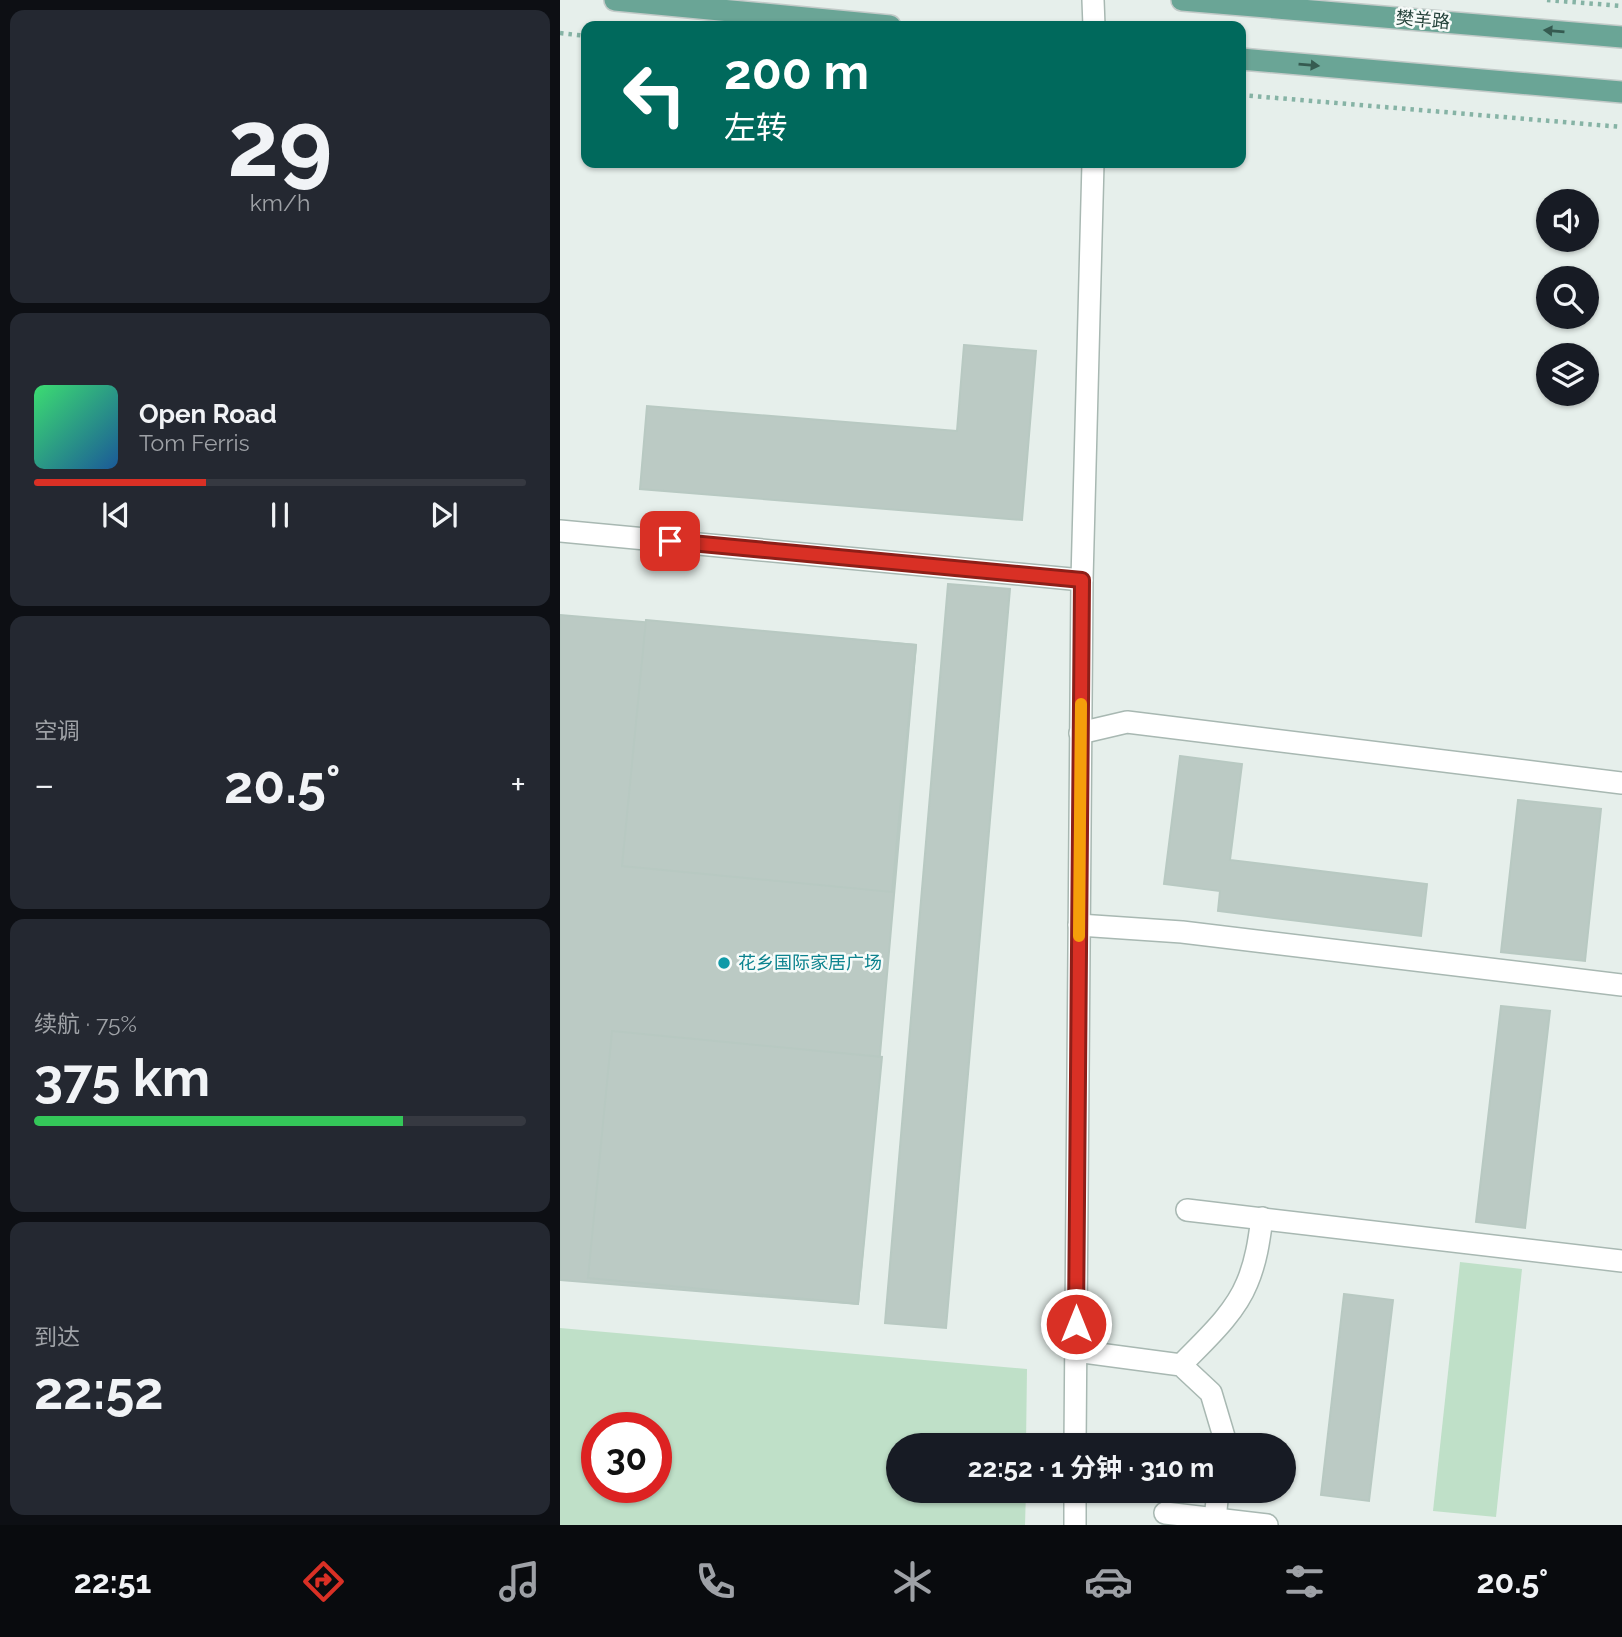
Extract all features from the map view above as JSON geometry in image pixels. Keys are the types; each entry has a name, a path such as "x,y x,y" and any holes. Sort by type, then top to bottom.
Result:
{"main road":[{"path":"615,0 837,21"},
{"name":"樊羊路","path":"1182,0 1622,37"},
{"path":"1246,59 1622,92"}],"street":[{"path":"1093,0 1094,21"},
{"path":"1075,1433 1082,580 1093,168"},
{"path":"560,531 1082,580"},
{"path":"1080,733 1126,722 1622,783"},
{"path":"1079,925 1182,932 1622,985"},
{"path":"1186,1210 1622,1261"},
{"path":"1181,1365 1216,1330 1247,1285 1257,1251 1262,1218"},
{"path":"1076,1351 1181,1365 1211,1393 1223,1433"},
{"path":"1074,1525 1075,1503"},
{"path":"1214,1519 1216,1503"},
{"path":"1165,1513 1267,1525"}],"path":[{"path":"1547,0 1622,6"},
{"path":"560,33 581,35"},
{"path":"1246,95 1622,127"}],"green space":[{"path":"1460,1262 1522,1269 1496,1517 1433,1511"},
{"path":"560,1328 1027,1369 1026,1433 886,1433 886,1503 1026,1503 1025,1525 560,1525"}],"building":[{"path":"964,345 1036,351 1022,520 640,489 647,406 957,431"},
{"path":"948,584 1010,589 946,1328 885,1323"},
{"name":"花乡国际家居广场","path":"560,615 916,645 858,1304 560,1280"},
{"path":"646,620 916,645 892,892 622,866"},
{"path":"1180,756 1242,764 1230,860 1427,884 1421,936 1218,911 1220,891 1164,884"},
{"path":"1518,800 1601,809 1585,961 1501,952"},
{"path":"1501,1006 1550,1011 1525,1228 1476,1222"},
{"path":"612,1031 882,1057 858,1304 588,1278"},
{"path":"1344,1294 1393,1300 1369,1501 1321,1495"}],"slow traffic":[{"path":"1079,936 1081,704"}],"place":[{"name":"花乡国际家居广场","path":"724,963"}],"route":[{"path":"670,541 1082,580 1076,1324"}]}
